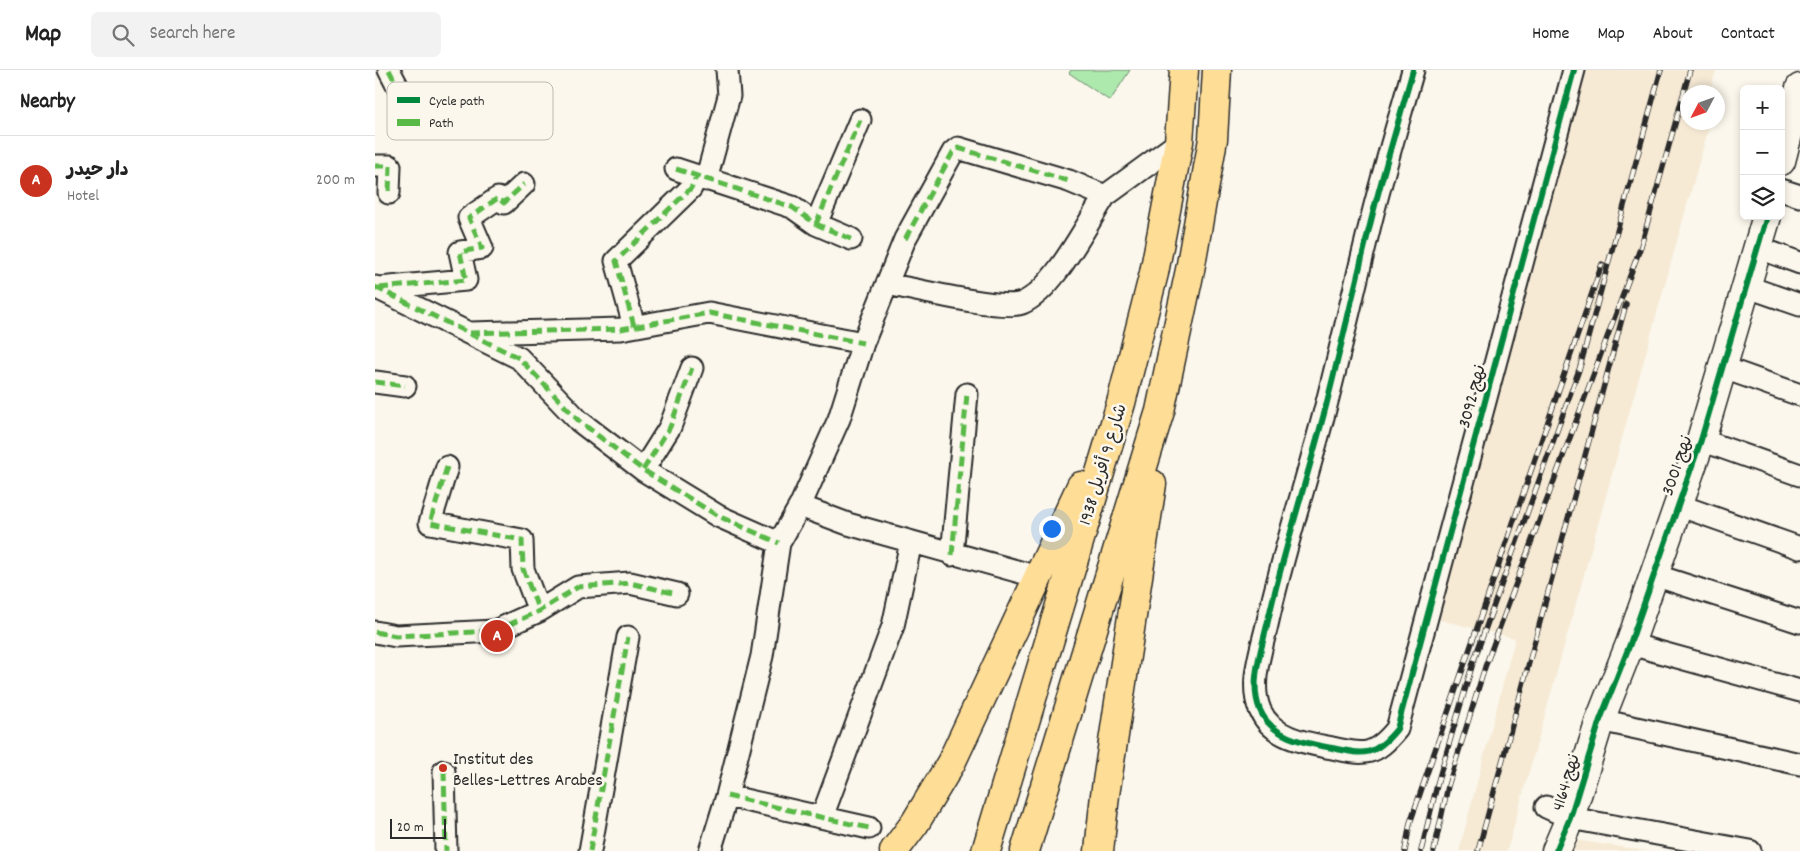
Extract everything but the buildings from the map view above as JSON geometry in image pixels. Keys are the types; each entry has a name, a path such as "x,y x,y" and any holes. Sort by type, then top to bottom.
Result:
{"main road":[{"name":"شارع 9 أفريل 1938","path":"986,851 1048,639 1121,403 1154,273 1179,142 1184,70"},
{"path":"1025,851 1160,411 1190,270 1213,139 1217,70"},
{"path":"894,851 915,823 951,763 1121,403"},
{"path":"1099,851 1105,795 1149,506 1160,411"},
{"path":"965,851 1048,639"}],"street":[{"path":"389,70 395,82"},
{"path":"634,326 616,261 701,178 729,96 727,70"},
{"name":"نهج 3092","path":"1413,70 1374,209 1328,398 1277,581 1257,668 1255,692 1259,709 1267,724 1284,735 1310,744 1359,754 1376,749 1386,743 1397,729 1573,70"},
{"path":"1785,151 1796,122 1800,88"},
{"path":"816,224 860,120"},
{"path":"887,284 999,304 1023,302 1044,288 1055,274 1105,196 1179,142"},
{"path":"710,851 727,796 762,656 779,543 800,506 839,419 863,343 905,239 953,152 958,148 1069,181 1105,196"},
{"path":"375,166 390,166 389,193"},
{"path":"676,169 793,207 816,224 851,240"},
{"path":"377,288 466,280 460,252 481,248 469,218 498,198 504,203 523,184"},
{"path":"1785,191 1800,196"},
{"name":"نهج 3001","path":"1600,720 1630,644 1701,440 1748,287 1766,220"},
{"path":"1759,248 1800,263"},
{"path":"1748,287 1800,305"},
{"path":"377,288 519,358 579,421 643,470 718,516 779,543"},
{"path":"467,333 582,331 634,326 709,313 863,343"},
{"path":"643,470 670,427 692,368"},
{"path":"1724,368 1800,394"},
{"path":"375,382 405,386"},
{"path":"952,555 967,394"},
{"path":"1701,440 1800,474"},
{"path":"447,468 431,523 522,540 523,569 539,611"},
{"path":"1678,505 1800,548"},
{"path":"800,506 849,524 952,555 1038,577"},
{"path":"822,817 893,626 911,542"},
{"path":"1654,575 1800,622"},
{"path":"375,632 397,636 495,630 539,611 578,587 630,583 677,594"},
{"path":"590,851 628,637"},
{"path":"1630,644 1800,692"},
{"path":"1600,720 1800,764"},
{"name":"نهج 4164","path":"1556,851 1558,812 1600,720"},
{"path":"443,771 446,851"},
{"path":"727,796 869,828"},
{"path":"1558,812 1727,849 1750,851"}],"shaded area":[{"path":"1582,70 1716,70 1712,85 1680,85 1680,130 1708,130 1507,851 1459,851 1515,638 1431,618"},
{"path":"1575,840 1648,851 1571,851"}],"green space":[{"path":"1071,70 1130,70 1110,101 1069,73"}],"railway":[{"path":"1421,851 1438,781 1473,663 1580,367 1661,70"},
{"path":"1434,851 1448,786 1485,667 1641,246 1690,70"},
{"path":"1405,851 1410,823 1602,264"},
{"path":"1478,851 1626,304"}],"marked path":[{"path":"389,70 395,82"},
{"path":"816,224 860,120"},
{"path":"905,239 953,152 958,148 1069,181"},
{"path":"375,166 390,166 389,193"},
{"path":"676,169 792,207 816,224 851,239"},
{"path":"634,326 616,261 691,188 696,177"},
{"path":"379,288 466,280 460,252 482,248 469,218 498,198 504,203 524,184"},
{"path":"375,287 519,358 579,421 643,470 718,516 779,543"},
{"path":"470,333 621,329 709,313 863,343"},
{"path":"643,470 670,427 692,368"},
{"path":"375,382 405,386"},
{"path":"952,555 967,394"},
{"path":"447,467 430,523 522,540 523,569 539,611"},
{"path":"375,632 396,636 495,631 539,611 578,587 630,583 677,594"},
{"path":"590,851 628,637"},
{"path":"444,771 446,851"},
{"path":"727,796 869,828"}],"cycle path":[{"path":"1413,70 1374,209 1328,398 1281,568 1259,656 1256,679 1257,700 1260,710 1273,727 1290,738 1353,752 1368,752 1375,749 1382,745 1397,729 1574,70"},
{"path":"1556,851 1570,818 1600,720 1630,644 1701,440 1766,220"}],"place":[{"name":"دار حيدر","path":"497,636"},
{"name":"Institut des Belles-Lettres Arabes","path":"443,768"}]}
